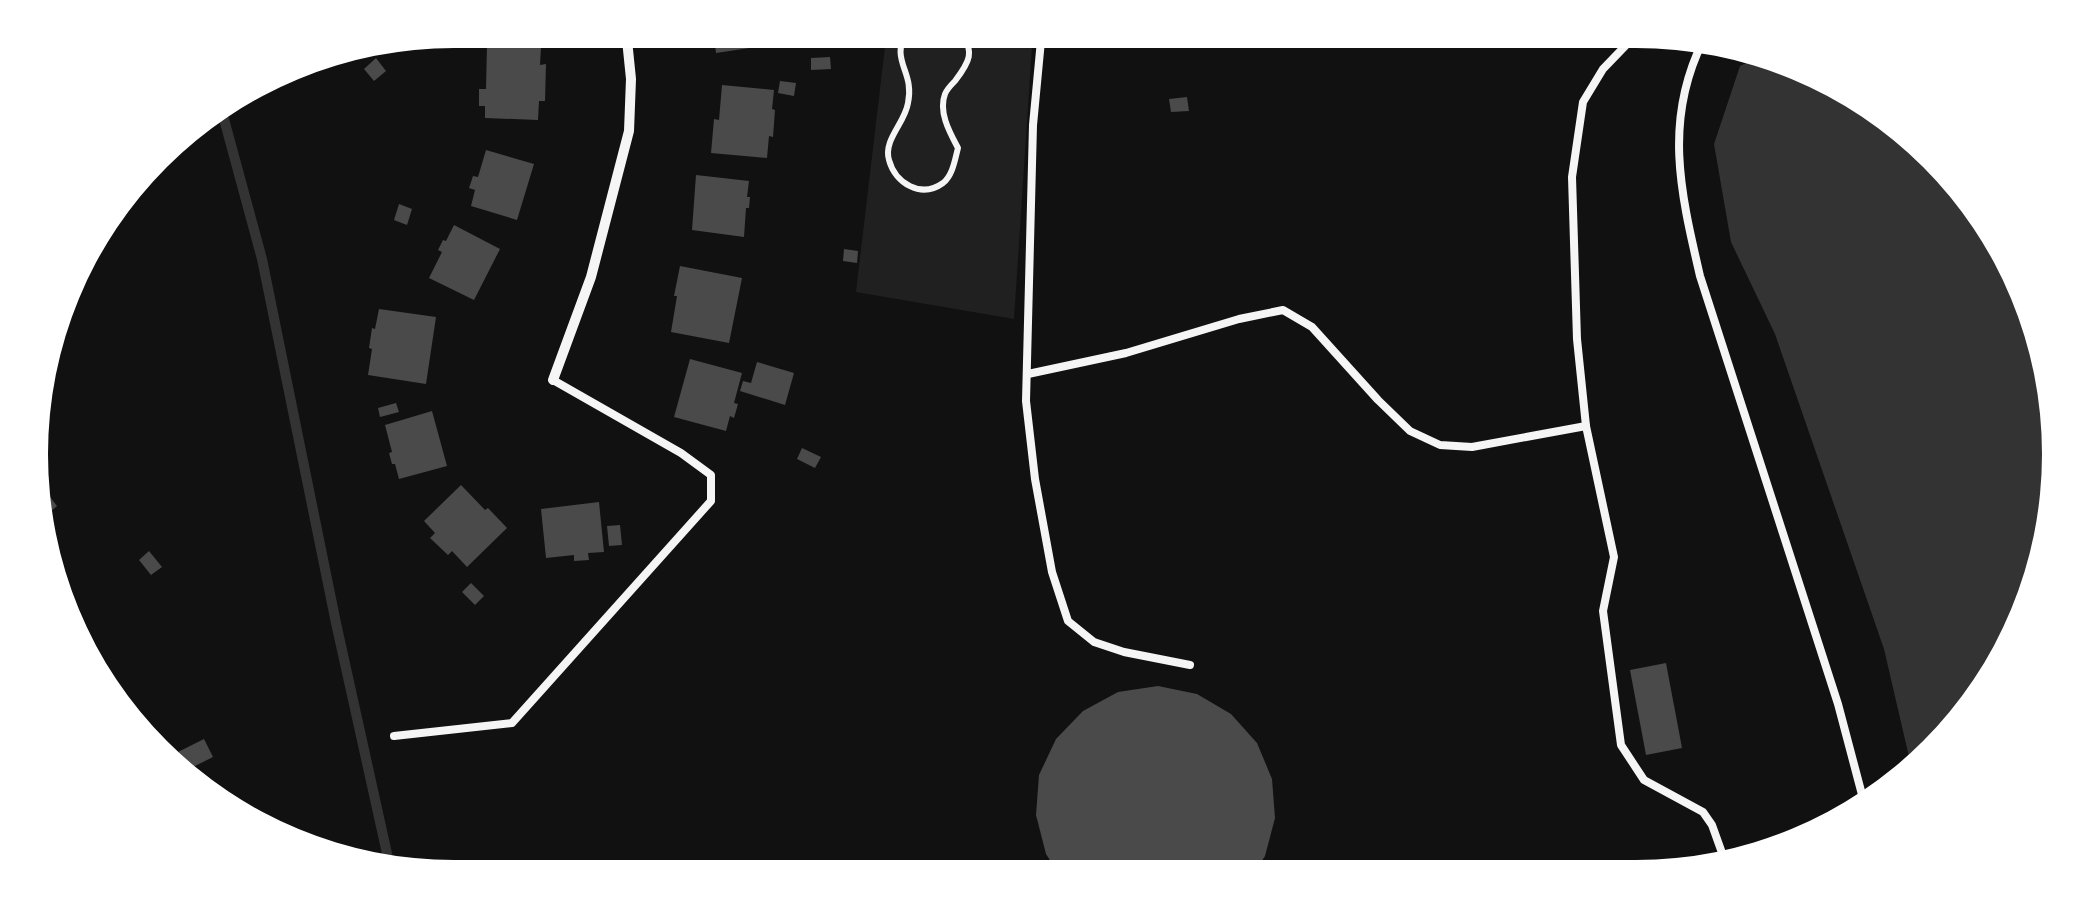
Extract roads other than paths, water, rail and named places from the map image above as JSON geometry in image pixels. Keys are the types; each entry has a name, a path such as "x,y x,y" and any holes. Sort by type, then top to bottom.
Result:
{"street":[{"path":"553,380 592,277 629,131 628,48"}],"lane":[{"path":"1040,48 1033,126 1026,401 1052,572 1068,621 1094,642 1190,665"},
{"path":"1623,48 1602,69 1584,102 1572,177 1576,338 1586,426 1614,557 1603,611 1621,745 1644,780 1703,812 1721,851"},
{"path":"1697,52 1682,102 1678,153 1686,213 1700,276 1838,704 1861,792"},
{"path":"1028,374 1126,353 1283,310 1312,327 1410,430 1440,445 1472,447 1586,426"},
{"path":"394,736 512,722 712,501 710,475 681,453 553,380"}],"waterway":[{"path":"224,119 262,259 387,855"}]}
